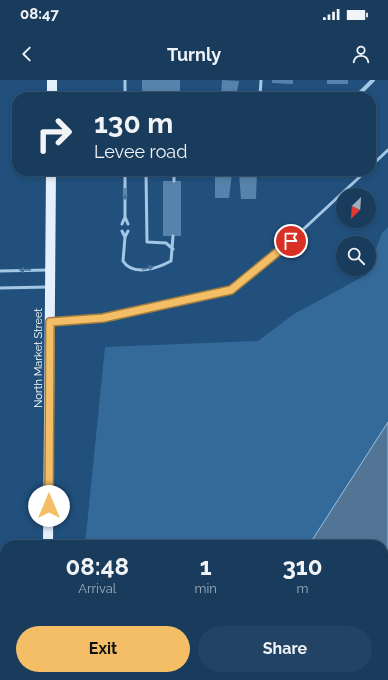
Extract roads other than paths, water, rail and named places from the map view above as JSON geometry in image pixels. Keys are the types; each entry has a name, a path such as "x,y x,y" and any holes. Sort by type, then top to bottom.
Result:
{"main road":[{"path":"52,80 52,92"},
{"name":"North Market Street","path":"48,540 51,176"}],"street":[{"path":"361,92 373,80"}],"lane":[{"path":"125,80 125,92"},
{"path":"260,92 261,80"},
{"path":"376,161 388,150"},
{"path":"122,224 125,217 125,176"},
{"path":"146,176 147,242 166,243 173,249"},
{"path":"174,176 174,182"},
{"path":"50,322 103,318 231,290 280,251 361,176"},
{"path":"125,217 128,224"},
{"path":"122,231 125,237"},
{"path":"128,231 125,237 123,261 129,267 137,271 169,262 173,258 173,236"},
{"path":"0,271 51,270"},
{"path":"0,288 50,287"}]}
